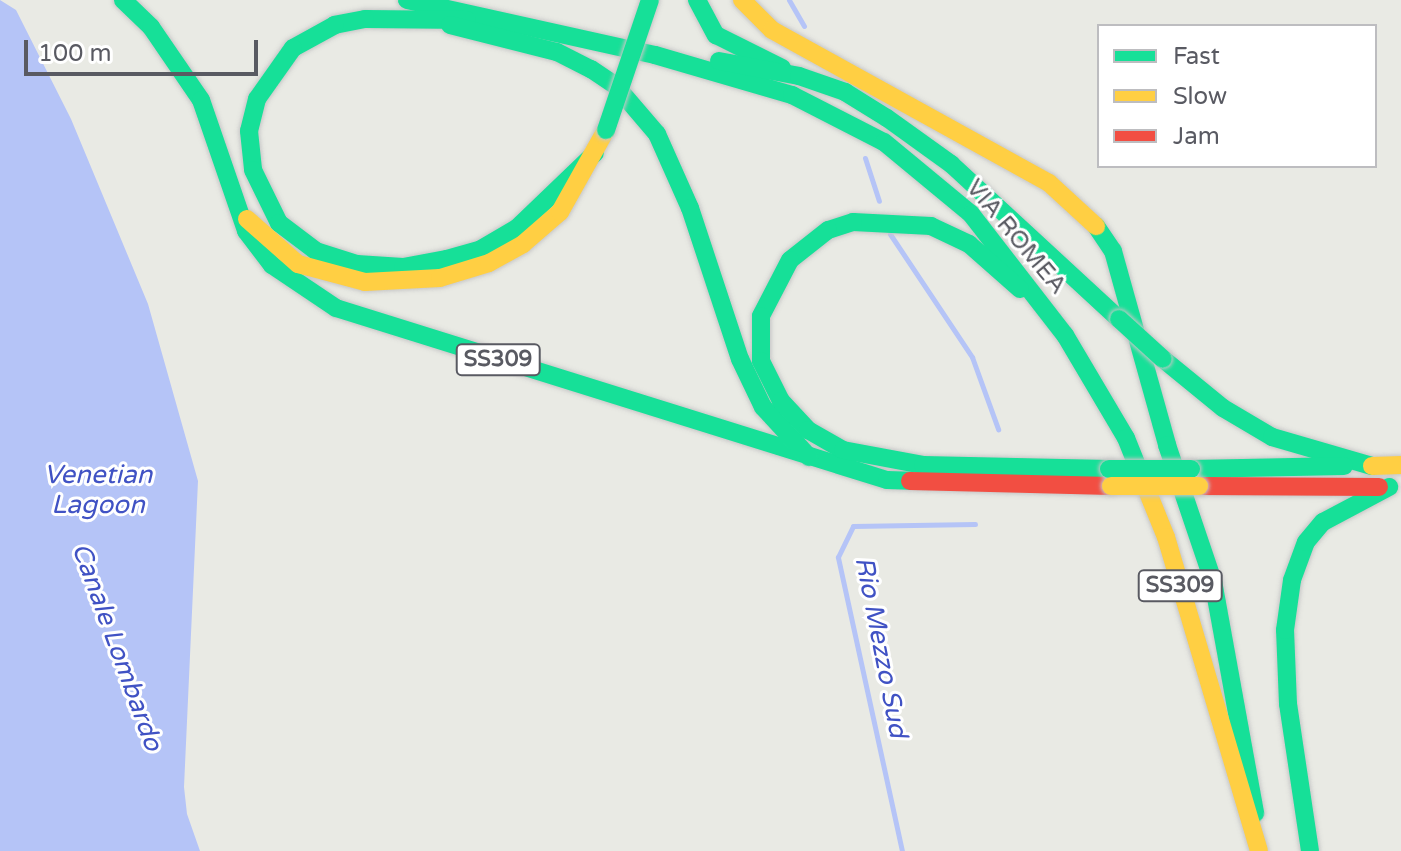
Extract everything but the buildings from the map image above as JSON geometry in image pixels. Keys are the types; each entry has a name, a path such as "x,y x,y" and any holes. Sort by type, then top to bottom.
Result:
{"main road":[{"name":"SS309","path":"123,0 151,27 201,100 231,198 246,231 272,265 336,308 887,480 936,485 1110,477 1195,477 1395,487"},
{"name":"VIA ROMEA","path":"407,0 655,55 792,95 884,142 971,214 1065,335 1126,438 1166,537 1260,851"},
{"path":"231,198 268,242 298,264 365,282 440,278 489,263 523,244 560,212 606,130 650,0"},
{"path":"697,0 716,35 799,76 845,92 927,146 1163,359 1223,408 1272,437 1372,466 1401,465"},
{"path":"742,0 772,30 1049,183 1089,215 1113,251 1167,445 1213,581 1260,851"},
{"path":"522,25 420,18 335,25 293,48 273,71 257,99 249,131 253,170 279,223 316,251 357,264 403,267 447,259 481,249 517,228 595,153"},
{"path":"420,18 557,52 616,86 657,134 675,170 740,359 763,407 810,458"},
{"path":"655,55 733,62 799,76"},
{"name":"SS309","path":"1065,335 969,244 931,226 884,219 853,222 828,230 790,260 761,316 761,361 781,401 808,430 843,450 923,465 1110,477"},
{"name":"SS309","path":"1195,477 1372,466"},
{"name":"SS309","path":"1310,851 1288,704 1285,630 1292,580 1306,542 1323,522 1343,507 1395,487"}],"water":[{"name":"Venetian Lagoon","path":"0,0 16,10 71,119 148,304 198,481 184,787 187,814 200,851 0,851"}],"waterway":[{"name":"Rio Mezzo Sud","path":"789,0 804,26"},
{"name":"Rio Mezzo Sud","path":"865,158 879,201"},
{"name":"Rio Mezzo Sud","path":"890,234 972,357 998,429"},
{"name":"Rio Mezzo Sud","path":"902,851 838,557 853,526 975,524"}],"traffic: fast":[{"path":"123,0 151,27 201,100 246,231 272,265 336,308 887,480 910,481"},
{"path":"407,0 655,55 792,95 884,142 971,214 1065,335 1126,438 1142,478"},
{"path":"606,130 650,0"},
{"path":"697,0 716,35 782,68"},
{"path":"467,20 365,19 335,25 293,48 257,99 249,131 253,170 279,223 316,251 357,264 403,267 447,259 481,249 517,228 595,153"},
{"path":"450,25 557,52 591,69 616,86 657,134 690,208 740,359 763,407 809,457"},
{"path":"719,61 799,76 845,92 887,118 951,164 1119,319"},
{"path":"1020,289 969,244 931,226 853,222 828,230 790,260 761,316 761,361 781,401 808,430 843,450 923,465 1109,469"},
{"path":"1096,226 1113,251 1167,445 1213,581 1255,813"},
{"path":"1119,319 1163,359"},
{"path":"1163,359 1223,408 1272,437 1372,466"},
{"path":"1191,469 1344,466"},
{"path":"1109,469 1191,469"},
{"path":"1310,851 1288,704 1285,630 1292,580 1306,542 1323,522 1389,487"}],"traffic: slow":[{"path":"742,0 772,30 1049,183 1096,226"},
{"path":"247,219 298,264 365,282 440,278 489,263 523,244 560,212 606,130"},
{"path":"1372,466 1401,465"},
{"path":"1142,478 1166,537 1259,851"},
{"path":"1111,486 1199,486"}],"traffic: jam":[{"path":"910,481 1111,486"},
{"path":"1199,486 1379,487"}],"water label":[{"name":"Canale Lombardo","path":"117,647"}]}
